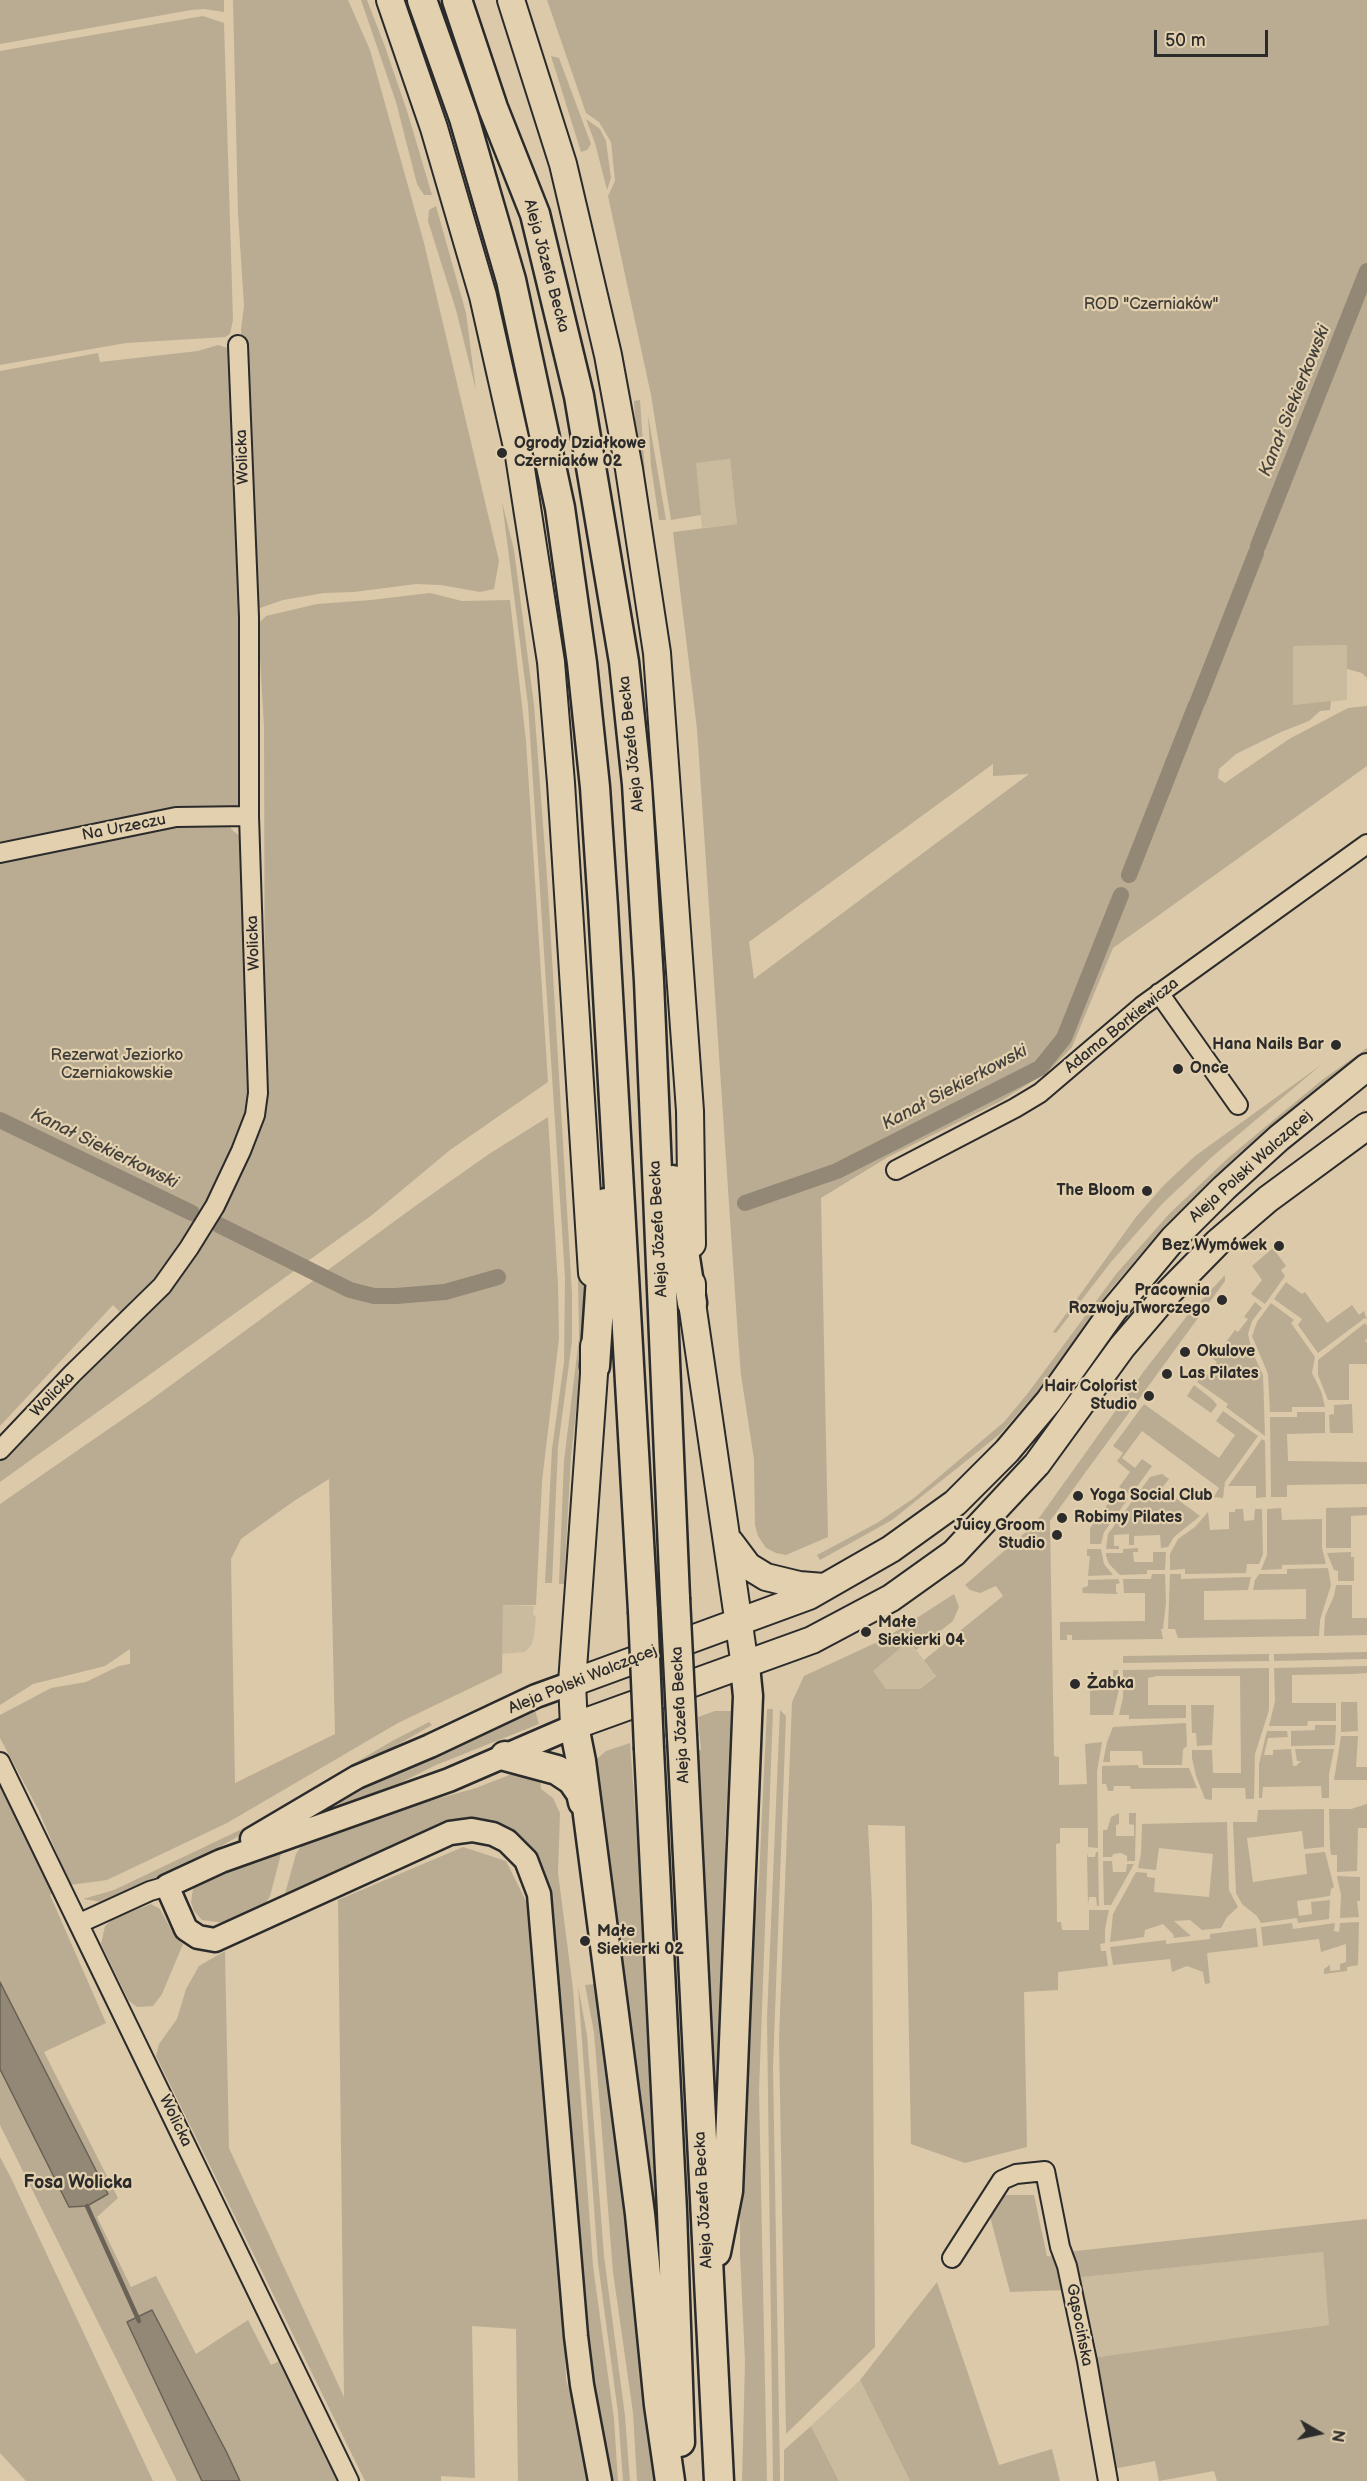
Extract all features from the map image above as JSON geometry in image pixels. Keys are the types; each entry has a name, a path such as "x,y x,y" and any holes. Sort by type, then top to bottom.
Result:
{"main road":[{"path":"390,0 434,128 483,296 519,456 551,662 561,781 595,1366"},
{"name":"Aleja Józefa Becka","path":"422,0 464,118 511,280 560,508 582,663 595,788 643,1611 672,2211 681,2481"},
{"name":"Aleja Józefa Becka","path":"456,0 493,108 535,214 579,396 624,662 637,784 652,1057 708,2293 719,2481"},
{"path":"476,0 511,100 535,214"},
{"name":"Aleja Józefa Becka","path":"511,0 562,164 608,355 629,469 657,653 690,1111 692,1303 745,1666"},
{"path":"652,1057 670,1150 679,1227 692,1303"},
{"name":"Aleja Polski Walczącej","path":"572,1683 809,1596 891,1549 955,1503 1007,1451 1049,1401 1113,1311 1173,1239 1279,1138 1367,1067"},
{"path":"613,1090 572,1683 574,1726 640,2214 659,2405 670,2481"},
{"name":"Aleja Polski Walczącej","path":"574,1726 813,1640 891,1598 954,1553 1037,1464 1122,1347 1169,1292 1218,1242 1268,1199 1367,1126"},
{"path":"728,1539 748,1566 766,1577 799,1585 824,1587"},
{"path":"708,2293 728,2191 748,1696 745,1666"},
{"path":"505,1756 549,1767 572,1779 581,1793 588,1820"}],"street":[{"name":"Wolicka","path":"0,1450 72,1374 162,1286 215,1206 242,1151 255,1116 258,1093 249,816 249,617 238,345"},
{"name":"Na Urzeczu","path":"0,853 176,817 249,816"},
{"name":"Adama Borkiewicza","path":"896,1170 1040,1093 1159,993 1367,844"},
{"path":"1159,993 1238,1105"},
{"name":"Aleja Polski Walczącej","path":"221,1861 269,1827 357,1777 430,1746 536,1696 572,1683"},
{"name":"Aleja Polski Walczącej","path":"80,1923 221,1861 279,1838 360,1812 505,1756 574,1726"},
{"name":"Wolicka","path":"0,1762 349,2481"},
{"path":"167,1886 186,1929 198,1937 214,1940 450,1833 472,1830 493,1834 507,1841 526,1860 539,1894 576,2336 582,2385 600,2481"},
{"name":"Gąsocińska","path":"952,2258 1002,2180 1016,2174 1045,2170 1082,2340 1108,2481"}],"shaded area":[{"path":"730,459 737,524 702,528 695,463"},
{"path":"1347,645 1347,700 1293,705 1293,646"},
{"path":"503,1605 534,1606 533,1614 536,1617 534,1635 532,1644 525,1652 502,1654"},
{"path":"909,1641 936,1675 920,1689 886,1689 872,1671"},
{"path":"0,1982 108,2194 87,2206 69,2207 0,2069"},
{"path":"1323,2252 1330,2325 1091,2358 1073,2278"},
{"path":"152,2310 240,2481 202,2481 127,2322"},
{"path":"860,2380 910,2481 839,2481 811,2426"}],"green space":[{"path":"0,0 224,0 224,12 191,10 0,44"},
{"path":"233,0 348,0 370,50 424,243 499,561 494,589 480,592 441,585 416,584 354,592 324,593 283,600 257,609 245,368 241,330 244,306 238,213"},
{"path":"361,0 367,0 384,44 432,195 424,195 417,184 396,102"},
{"name":"ROD \"Czerniaków\"","path":"547,0 1367,0 1367,678 1362,673 1347,669 1347,645 1293,646 1293,705 1331,701 1330,710 1320,711 1309,721 1236,754 1219,769 1218,778 1225,783 1289,739 1348,708 1367,706 1367,766 1113,948 1072,1047 1049,1071 1001,1101 888,1157 821,1198 828,1537 786,1555 766,1548 758,1536 755,1525 754,1459 741,1375 738,1337 697,729 673,532 737,524 730,459 696,463 701,515 671,520 651,395 608,196 615,181 611,142 599,122 586,113","holes":["993,764 993,776 1029,774 754,979 749,942"]},
{"path":"203,16 224,23 233,320 230,334 225,337 126,343 0,365 0,51"},
{"path":"551,56 559,58 591,144 587,150 581,152"},
{"path":"586,119 600,129 606,141 611,178 607,190 595,143"},
{"path":"436,206 466,313 476,390 456,310 428,221 429,210"},
{"path":"218,345 231,349 245,811 0,847 0,371 98,353 100,362 198,351"},
{"path":"640,400 645,474 652,521 647,521 638,472 634,401"},
{"path":"648,415 666,520 659,520 651,466"},
{"path":"515,500 537,614 583,1264 585,1332 571,1456 564,1584 559,1584 564,1461 579,1338 578,1275 542,705 521,549 512,512"},
{"path":"502,502 514,550 534,705 548,891 572,1294 572,1341 558,1447 552,1583 545,1583 552,1449 564,1362 565,1277 528,705"},
{"path":"430,593 462,601 510,600 526,741 548,1082 450,1150 372,1215 0,1482 0,1461 210,1229 235,1186 252,1135 265,1084 264,727 258,624 266,616 317,604"},
{"name":"Rezerwat Jeziorko Czerniakowskie","path":"197,823 226,824 242,838 251,1114 198,1226 164,1273 124,1316 113,1305 0,1426 0,858 154,828"},
{"path":"1367,1048 1367,1055 1288,1115 1214,1179 1165,1226 1110,1290 1036,1393 1000,1434 892,1520 820,1560 817,1555 877,1523 914,1498 1004,1422 1117,1273 1169,1214 1227,1159 1322,1080"},
{"path":"1321,1065 1213,1156 1162,1204 1111,1262 1056,1333 1053,1332 1136,1217 1164,1185 1195,1156"},
{"path":"548,1117 559,1338 542,1481 536,1605 503,1605 502,1673 398,1723 227,1823 107,1880 70,1885 38,1809 0,1738 0,1715 51,1688 86,1682 119,1666 130,1664 130,1649 105,1666 33,1684 0,1705 0,1504 152,1399 489,1154","holes":["329,1479 335,1734 235,1783 231,1559 241,1539"]},
{"path":"1273,1248 1286,1266 1281,1270 1285,1276 1265,1304 1251,1294 1262,1280 1252,1266"},
{"path":"1225,1275 1225,1281 1050,1521 1054,1756 1059,1757 1059,1785 1087,1784 1085,1744 1102,1742 1097,1772 1098,1848 1088,1847 1088,1828 1060,1828 1060,1843 1056,1844 1057,1922 1061,1922 1062,1930 1089,1930 1089,1910 1109,1910 1105,1943 1100,1944 1101,1951 1106,1951 1108,1966 1058,1972 1058,1990 1024,1992 1027,2147 965,2163 911,2144 905,1826 868,1825 872,1905 875,2347 786,2434 779,2039 792,1702 804,1676 884,1639 954,1594 959,1607 953,1621 916,1650 909,1641 873,1671 886,1689 920,1689 936,1676 924,1660 1003,1596 996,1586 980,1593 970,1590 965,1585 1034,1525 1144,1371 1187,1316"},
{"path":"1286,1282 1302,1294 1305,1292 1327,1323 1352,1305 1359,1315 1364,1311 1367,1320 1365,1318 1318,1353 1298,1325 1302,1319 1274,1299"},
{"path":"1255,1302 1262,1308 1252,1321 1248,1334 1252,1351 1263,1375 1265,1436 1226,1407 1228,1404 1197,1382 1202,1375 1206,1377 1217,1362 1213,1359 1235,1330 1238,1332 1248,1319 1244,1317"},
{"path":"1271,1303 1294,1320 1291,1323 1315,1357 1312,1373 1321,1391 1325,1407 1292,1407 1292,1412 1270,1412 1268,1374 1252,1336 1257,1322"},
{"path":"1365,1323 1367,1326 1365,1341 1367,1343 1367,1364 1349,1364 1349,1400 1328,1400 1318,1375 1318,1360"},
{"path":"1194,1385 1217,1405 1211,1413 1187,1396"},
{"path":"1144,1404 1219,1458 1235,1435 1216,1421 1223,1411 1258,1436 1225,1482 1223,1498 1214,1497 1219,1488 1142,1431 1122,1458 1135,1468 1142,1459 1152,1466 1131,1495 1119,1487 1130,1472 1117,1461 1123,1453 1113,1446"},
{"path":"1352,1404 1353,1433 1330,1433 1329,1415 1334,1414 1334,1405"},
{"path":"1297,1412 1325,1412 1325,1433 1287,1434 1288,1461 1367,1462 1367,1484 1287,1485 1287,1497 1271,1497 1270,1417 1297,1417"},
{"path":"1262,1439 1265,1441 1266,1497 1256,1498 1256,1486 1228,1486"},
{"path":"1162,1474 1169,1479 1162,1488 1200,1516 1174,1537 1168,1547 1161,1548 1160,1535 1134,1536 1134,1545 1129,1545 1129,1534 1114,1535 1114,1546 1119,1546 1119,1549 1106,1549 1108,1534 1150,1477"},
{"path":"1119,1492 1128,1499 1104,1532 1101,1544 1090,1544 1090,1528"},
{"path":"1367,1507 1367,1515 1351,1516 1351,1548 1326,1548 1326,1508"},
{"path":"1281,1508 1282,1520 1322,1519 1322,1548 1326,1564 1282,1565 1282,1569 1261,1570 1267,1555 1267,1509"},
{"path":"1235,1509 1243,1509 1244,1521 1254,1520 1255,1509 1262,1509 1263,1554 1259,1564 1247,1564 1246,1573 1185,1574 1185,1569 1170,1570 1170,1554 1178,1539 1195,1527 1208,1512 1210,1530 1229,1529 1229,1512 1235,1512"},
{"path":"1138,1548 1138,1552 1133,1552 1134,1562 1153,1562 1153,1552 1166,1552 1165,1570 1147,1570 1147,1574 1120,1575 1109,1564 1106,1553 1123,1553 1123,1549"},
{"path":"1087,1549 1101,1549 1104,1564 1113,1575 1088,1576 1090,1556 1087,1556"},
{"path":"1351,1552 1351,1557 1354,1557 1354,1581 1338,1581 1338,1571 1334,1570 1327,1553"},
{"path":"1328,1568 1331,1585 1320,1620 1319,1636 1178,1638 1175,1629 1168,1629 1170,1574 1181,1574 1181,1579 1251,1577 1248,1590 1204,1591 1204,1620 1306,1619 1306,1589 1253,1590 1255,1580 1259,1574 1287,1574 1287,1569"},
{"path":"1152,1574 1165,1574 1166,1603 1163,1629 1161,1629 1163,1639 1072,1640 1072,1635 1067,1635 1067,1640 1060,1640 1060,1622 1145,1621 1145,1593 1124,1593 1123,1579 1151,1579"},
{"path":"1118,1579 1120,1583 1116,1584 1116,1592 1118,1594 1083,1593 1082,1588 1088,1586 1088,1580"},
{"path":"1336,1585 1352,1585 1352,1618 1367,1618 1367,1635 1324,1636 1325,1616"},
{"path":"1367,1652 1367,1659 1274,1661 1274,1654"},
{"path":"1269,1654 1269,1661 1123,1663 1123,1656"},
{"path":"1367,1666 1367,1673 1292,1675 1292,1703 1336,1703 1336,1721 1308,1721 1307,1726 1269,1726 1275,1701 1274,1668"},
{"path":"1269,1668 1269,1710 1255,1754 1254,1799 1246,1799 1245,1788 1212,1788 1212,1800 1205,1799 1192,1758 1192,1750 1212,1750 1213,1773 1241,1773 1240,1676 1157,1676 1148,1678 1148,1705 1186,1705 1186,1718 1129,1719 1129,1715 1119,1715 1123,1697 1123,1670"},
{"path":"1113,1670 1118,1670 1119,1689 1113,1715 1090,1715 1090,1677 1110,1677 1110,1686 1113,1686"},
{"path":"1341,1702 1357,1702 1358,1731 1341,1732"},
{"path":"1191,1705 1214,1705 1212,1745 1197,1746 1196,1733 1192,1733"},
{"path":"531,1709 535,1710 539,1724 436,1765 352,1807 280,1831 329,1800"},
{"path":"767,1709 773,1709 759,2090 767,2481 742,2481 745,2362 740,2253 740,2173 750,1962 759,1878"},
{"path":"780,1710 786,1716 773,2067 780,2481 773,2481 767,2018"},
{"path":"715,1711 731,1711 725,1841 726,1994 717,2172 697,1750 701,1750 698,1717"},
{"path":"429,1722 432,1725 211,1852 102,1902 83,1899 114,1890 240,1830"},
{"path":"1186,1723 1187,1746 1183,1749 1182,1765 1143,1765 1142,1751 1110,1751 1110,1762 1103,1762 1113,1727"},
{"path":"1315,1725 1336,1725 1335,1745 1291,1746 1291,1731 1315,1730"},
{"path":"1267,1731 1287,1731 1288,1737 1268,1738 1264,1755 1273,1755 1273,1750 1291,1749 1293,1766 1301,1761 1297,1761 1295,1749 1334,1749 1329,1774 1329,1798 1322,1798 1321,1786 1263,1787 1262,1798 1259,1798 1259,1764"},
{"path":"1341,1736 1358,1736 1356,1767 1367,1767 1367,1780 1334,1780"},
{"path":"630,1743 641,1887 659,2280 592,1763 606,1751"},
{"path":"1138,1765 1139,1768 1189,1768 1197,1788 1131,1789 1130,1786 1114,1786 1113,1791 1108,1791 1106,1784 1102,1784 1102,1766"},
{"path":"517,1772 540,1775 541,1789 553,1798 560,1813 558,1873 573,1989 593,2266 614,2419 618,2481 607,2481 591,2391 546,1895 500,1827 284,1897 296,1854 303,1843 316,1833 476,1788"},
{"path":"0,1779 55,1892 50,1895 106,2023 44,2052 118,2198 97,2217 131,2287 156,2276 196,2354 248,2320 271,2365 283,2359 342,2481 240,2481 152,2310 128,2322 202,2481 177,2481 0,2125 0,2069 69,2207 107,2193 0,1982"},
{"path":"1367,1804 1367,1828 1358,1828 1357,1871 1337,1872 1337,1855 1331,1855 1329,1809 1351,1809"},
{"path":"1324,1809 1324,1847 1304,1849 1302,1831 1247,1838 1253,1882 1307,1874 1305,1854 1325,1852 1334,1887 1331,1889 1330,1896 1297,1901 1299,1916 1312,1914 1311,1902 1330,1900 1329,1919 1298,1923 1297,1918 1261,1923 1257,1916 1242,1904 1236,1893 1233,1822 1257,1822 1258,1810"},
{"path":"1119,1813 1116,1836 1134,1836 1134,1825 1129,1824 1129,1813 1136,1813 1135,1861 1127,1861 1127,1856 1121,1853 1113,1854 1112,1857 1103,1857 1103,1830 1107,1830 1111,1817"},
{"path":"1227,1822 1229,1890 1238,1907 1227,1917 1221,1928 1202,1930 1190,1920 1174,1921 1191,1936 1174,1938 1163,1924 1145,1930 1144,1937 1110,1942 1113,1914 1136,1872 1147,1873 1147,1877 1155,1878 1154,1892 1209,1897 1213,1854 1159,1848 1156,1870 1138,1868 1142,1824"},
{"path":"463,1847 506,1861 526,1901 537,2033 560,2220 566,2379 593,2481 518,2481 516,2329 472,2326 475,2478 441,2476 441,2481 365,2481 156,2056 159,2044 177,2019 186,1989 199,1966 225,1951 229,2148 344,2397 338,1900"},
{"path":"282,1850 270,1896 262,1909 224,1923 202,1920 194,1911 191,1902 193,1889 209,1873"},
{"path":"1098,1852 1099,1906 1097,1906 1096,1897 1089,1897 1088,1904 1087,1853 1088,1857 1095,1857"},
{"path":"1103,1861 1112,1861 1113,1872 1126,1872 1127,1864 1134,1864 1111,1905 1104,1905"},
{"path":"1337,1876 1360,1877 1360,1901 1357,1901 1359,1917 1340,1918 1341,1895"},
{"path":"151,1904 160,1909 175,1937 183,1944 162,1994 153,2006 137,2007 129,2001 101,1944 105,1926 113,1919"},
{"path":"1359,1922 1358,1965 1347,1967 1347,1971 1324,1974 1324,1969 1330,1965 1330,1971 1340,1970 1340,1964 1346,1962 1346,1944 1321,1952 1319,1939 1263,1946 1261,1927 1292,1923 1293,1929 1335,1923 1334,1931 1339,1932 1340,1923"},
{"path":"1256,1928 1258,1947 1207,1953 1210,1983 1205,1984 1203,1972 1187,1966 1172,1972 1170,1959 1113,1965 1110,1947 1166,1940 1166,1944 1210,1939 1210,1934"},
{"path":"595,1984 603,2008 657,2481 637,2481 633,2413 613,2272 594,2032 585,1985"},
{"path":"578,1986 587,2035 604,2256 625,2416 630,2481 623,2481 618,2413 598,2263"},
{"path":"0,2157 153,2481 26,2481 0,2453"},
{"path":"1005,2195 1034,2195 1047,2256 1056,2257 1065,2290 1010,2292 988,2209 994,2201"},
{"path":"1367,2219 1367,2481 1217,2481 1214,2471 1159,2481 1155,2461 1113,2469 1091,2358 1329,2325 1323,2252 1073,2278 1067,2252"},
{"path":"937,2282 999,2465 1052,2449 1060,2481 910,2481 860,2380"},
{"path":"811,2426 839,2481 784,2481 784,2450"}],"waterway":[{"name":"Kanał Siekierkowski","path":"1258,546 1367,271"},
{"name":"Kanał Siekierkowski","path":"1198,701 1256,553"},
{"name":"Kanał Siekierkowski","path":"1129,875 1196,705"},
{"name":"Kanał Siekierkowski","path":"745,1203 837,1171 1040,1068 1064,1038 1121,895"},
{"name":"Kanał Siekierkowski","path":"0,1120 192,1213"},
{"name":"Kanał Siekierkowski","path":"219,1225 350,1290 374,1296 445,1292 498,1277"},
{"path":"87,2206 139,2321"}],"place":[{"name":"Ogrody Działkowe Czerniaków 02","path":"502,453"},
{"name":"Hana Nails Bar","path":"1336,1045"},
{"name":"Once","path":"1178,1069"},
{"name":"The Bloom","path":"1147,1191"},
{"name":"Bez Wymówek","path":"1279,1246"},
{"name":"Pracownia Rozwoju Tworczego","path":"1222,1300"},
{"name":"Okulove","path":"1185,1352"},
{"name":"Las Pilates","path":"1167,1374"},
{"name":"Hair Colorist Studio","path":"1149,1396"},
{"name":"Yoga Social Club","path":"1078,1496"},
{"name":"Robimy Pilates","path":"1062,1518"},
{"name":"Juicy Groom Studio","path":"1057,1535"},
{"name":"Małe Siekierki 04","path":"866,1632"},
{"name":"Żabka","path":"1075,1684"},
{"name":"Małe Siekierki 02","path":"585,1941"}],"district":[{"name":"Fosa Wolicka","path":"78,2183"}]}
